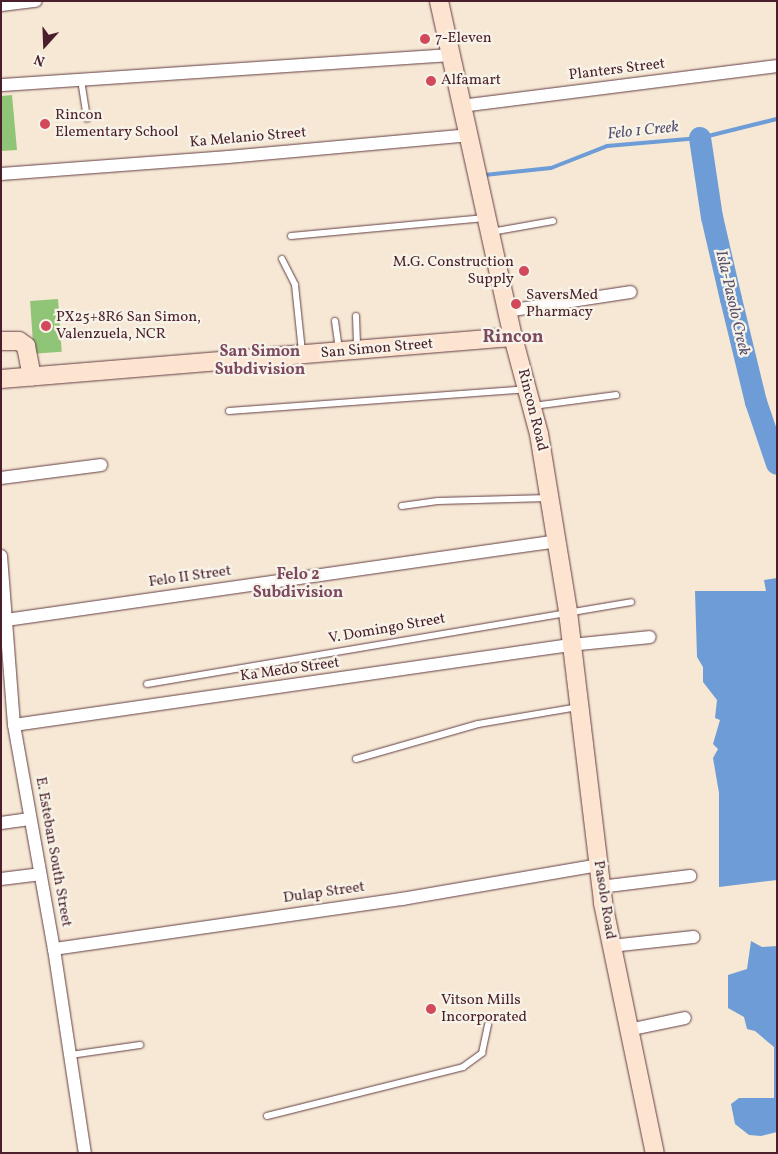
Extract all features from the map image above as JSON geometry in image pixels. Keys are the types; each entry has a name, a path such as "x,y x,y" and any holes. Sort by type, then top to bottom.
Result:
{"street":[{"path":"1,5 36,1"},
{"name":"Rincon Road","path":"439,1 449,55 507,311 532,406 558,541 568,612 570,645"},
{"path":"1,85 449,55"},
{"name":"Planters Street","path":"461,106 777,66"},
{"name":"Ka Melanio Street","path":"1,174 228,157 468,135"},
{"path":"507,311 631,292"},
{"name":"San Simon Street","path":"1,379 303,356 513,337"},
{"path":"1,342 19,341 26,346 32,376"},
{"path":"1,478 102,465"},
{"name":"Felo II Street","path":"6,620 558,541"},
{"name":"E. Esteban South Street","path":"1,556 14,726 54,949 85,1153"},
{"name":"Ka Medo Street","path":"14,726 570,645 650,637"},
{"name":"Pasolo Road","path":"570,645 600,887 628,1030 655,1153"},
{"path":"1,823 30,818"},
{"name":"Dulap Street","path":"54,949 402,899 598,865"},
{"path":"1,879 40,874"},
{"path":"600,887 690,876"},
{"path":"611,946 694,937"},
{"path":"628,1030 685,1018"}],"lane":[{"path":"82,80 87,119"},
{"path":"291,236 553,221"},
{"path":"282,259 295,286 303,356"},
{"path":"356,316 357,351"},
{"path":"335,320 339,352"},
{"path":"229,411 527,388"},
{"path":"532,406 616,395"},
{"path":"402,506 443,500 550,498"},
{"name":"V. Domingo Street","path":"147,684 632,602"},
{"path":"356,759 478,724 578,707"},
{"path":"267,1116 464,1067 482,1053 488,1025"},
{"path":"70,1055 140,1045"}],"green space":[{"path":"12,95 17,150 1,151 1,96"},
{"name":"PX25+8R6 San Simon, Valenzuela, NCR","path":"58,299 62,352 34,354 30,301"}],"water":[{"path":"777,578 777,880 719,887 719,793 713,758 718,749 713,744 720,720 715,718 717,700 703,682 703,667 697,657 695,591 766,591 764,580"},
{"path":"751,941 762,947 777,946 777,1132 761,1136 749,1135 735,1124 731,1104 739,1098 774,1098 774,1047 755,1031 747,1029 744,1017 728,1008 728,975 747,969"}],"waterway":[{"name":"Felo 1 Creek","path":"485,175 551,168 607,146 700,138 777,119"},
{"name":"Isla-Pasolo Creek","path":"700,138 712,217 731,299 756,402 777,464"}],"place":[{"name":"7-Eleven","path":"425,39"},
{"name":"Alfamart","path":"431,81"},
{"name":"Rincon Elementary School","path":"45,124"},
{"name":"M.G. Construction Supply","path":"524,271"},
{"name":"SaversMed Pharmacy","path":"516,304"},
{"name":"PX25+8R6 San Simon, Valenzuela, NCR","path":"46,326"},
{"name":"Vitson Mills Incorporated","path":"431,1009"}],"district":[{"name":"Rincon","path":"513,338"},
{"name":"San Simon Subdivision","path":"260,361"},
{"name":"Felo 2 Subdivision","path":"298,584"}]}
